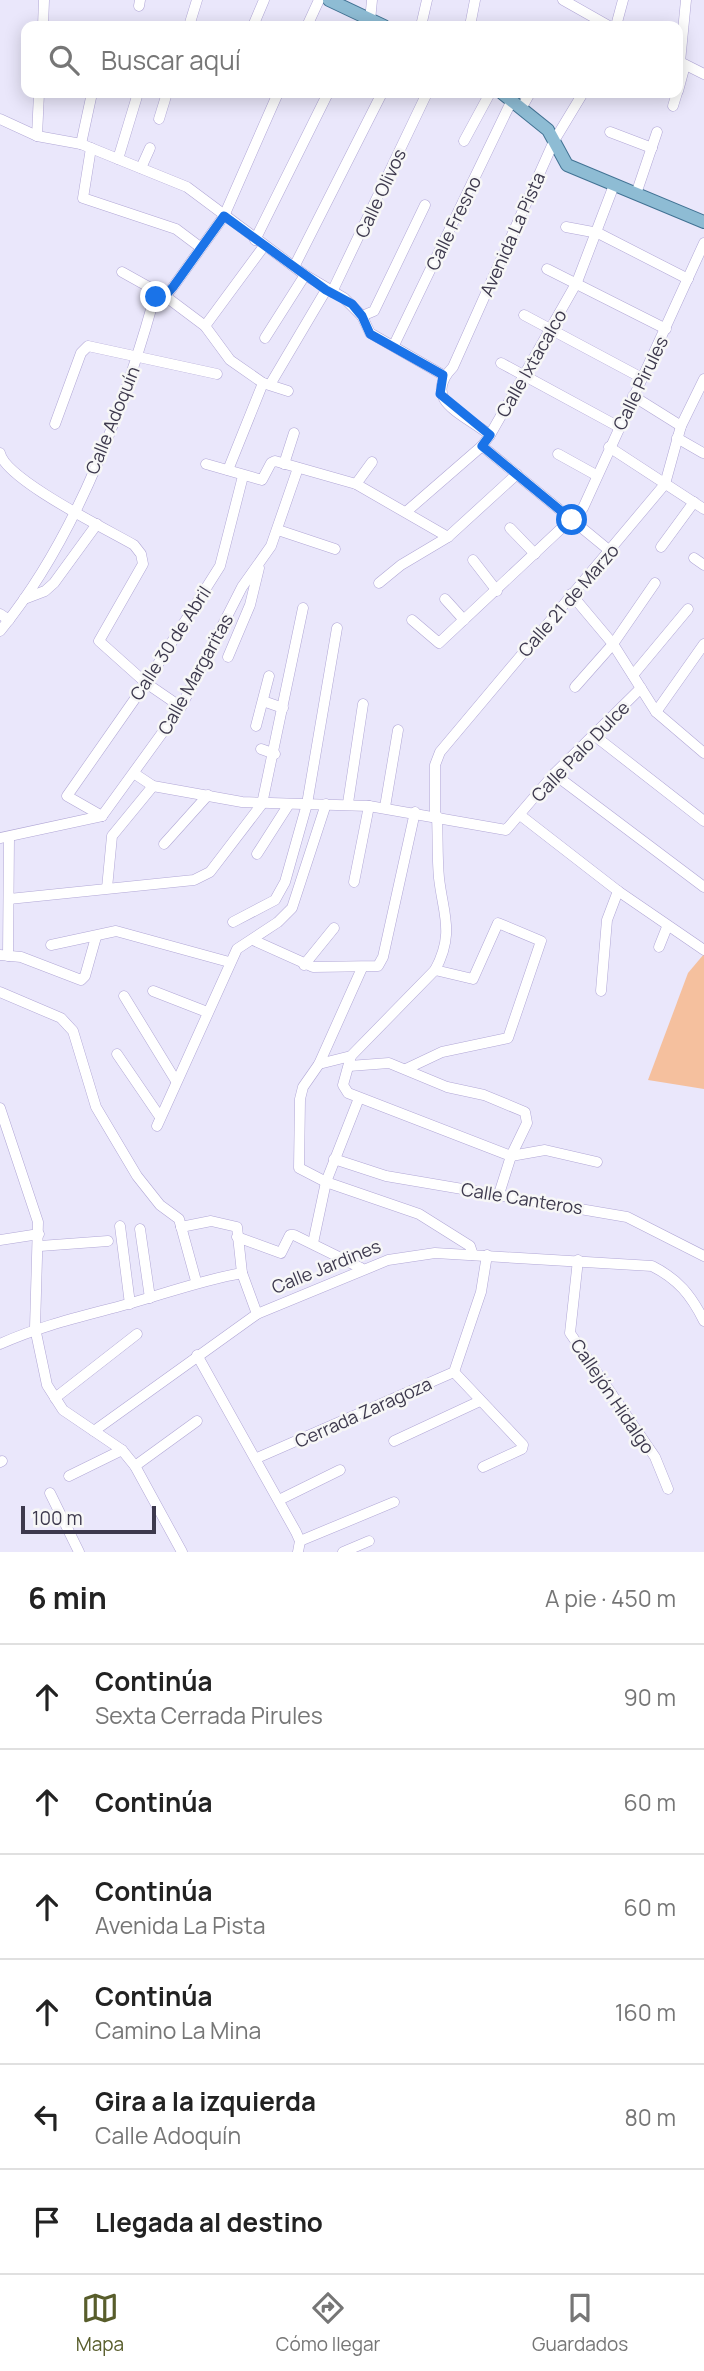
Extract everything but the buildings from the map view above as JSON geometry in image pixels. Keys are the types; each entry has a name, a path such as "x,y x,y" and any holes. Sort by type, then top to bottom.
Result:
{"main road":[{"path":"329,0 363,21"},
{"path":"512,100 548,130 568,165 704,222"}],"street":[{"path":"43,21 47,0"},
{"path":"191,21 197,0"},
{"path":"255,21 264,0"},
{"path":"309,21 318,0"},
{"path":"365,21 372,0"},
{"path":"422,21 426,0"},
{"path":"471,21 475,0"},
{"path":"563,0 600,21"},
{"path":"617,21 623,0"},
{"path":"683,38 686,0"},
{"path":"683,64 704,74"},
{"path":"37,136 39,98"},
{"path":"81,144 91,98"},
{"path":"118,159 136,98"},
{"path":"159,118 165,98"},
{"name":"Calle Adoquín","path":"0,631 4,617 24,599 74,512 138,357 154,299 165,296 224,216 276,98"},
{"path":"255,240 326,98"},
{"path":"295,265 379,98"},
{"name":"Calle Olivos","path":"228,470 267,383 329,291 425,98"},
{"path":"464,141 487,98"},
{"name":"Avenida La Pista","path":"490,435 440,394 443,375 453,366 554,141 580,98"},
{"path":"673,106 676,98"},
{"name":"Calle Fresno","path":"394,345 512,100"},
{"path":"0,119 37,136 81,144 187,187 255,240 295,265 329,291 344,298 362,316 370,334 394,345 443,375"},
{"path":"610,132 652,148"},
{"path":"636,194 657,132"},
{"path":"91,148 83,198 176,229 200,247"},
{"path":"141,168 150,148"},
{"name":"Calle Ixtacalco","path":"406,512 482,446 490,435 526,376 577,282 614,186"},
{"path":"362,316 374,311 425,205"},
{"path":"566,227 597,233 688,279"},
{"name":"Calle Pirules","path":"412,620 439,643 583,508 704,243"},
{"path":"205,326 264,246"},
{"path":"547,269 666,329"},
{"path":"122,272 165,296 205,326 230,360 267,383 288,391"},
{"path":"265,338 305,275"},
{"path":"524,315 642,378"},
{"path":"55,424 81,353 88,346 217,374"},
{"path":"501,363 619,427"},
{"name":"Calle 21 de Marzo","path":"350,1061 435,970 443,955 447,935 444,897 439,878 435,765 440,752 664,484 681,426 704,379"},
{"path":"633,396 681,426"},
{"path":"284,464 294,433"},
{"path":"677,438 703,453"},
{"path":"482,446 610,551"},
{"path":"609,447 704,509"},
{"path":"0,453 11,470 74,512 134,545 141,554 143,564 99,641 146,683 181,707"},
{"path":"558,453 596,475"},
{"path":"205,464 262,480 272,461 356,484 448,537"},
{"path":"356,484 372,462"},
{"path":"228,657 250,605 260,564 278,530 298,468"},
{"path":"379,583 401,565 448,537 517,474"},
{"name":"Calle 30 de Abril","path":"102,816 67,796 146,683 220,566 243,476"},
{"path":"661,547 694,502"},
{"path":"24,599 45,591 54,583 97,524"},
{"path":"510,528 535,554"},
{"path":"278,530 335,549"},
{"path":"694,558 704,565"},
{"path":"473,560 497,591"},
{"name":"Calle Margaritas","path":"102,816 181,707 242,587 260,564"},
{"path":"575,687 613,644 655,583"},
{"path":"571,594 613,644 656,712 704,753"},
{"path":"445,599 464,620"},
{"path":"9,899 203,877 262,804 275,754 303,608"},
{"path":"633,675 688,610"},
{"path":"233,922 275,900 285,882 307,804 337,628"},
{"path":"656,712 704,644"},
{"path":"256,726 269,676"},
{"name":"Calle Palo Dulce","path":"520,815 554,774 641,688"},
{"path":"263,701 283,708"},
{"path":"348,803 363,704"},
{"path":"385,807 398,730"},
{"path":"595,736 704,821"},
{"path":"261,749 275,754"},
{"path":"135,774 153,786 262,804 348,803 415,812 506,830 520,815 667,927 703,948"},
{"path":"554,774 704,887"},
{"path":"107,888 113,836 153,786"},
{"path":"164,844 208,795"},
{"path":"257,854 289,804"},
{"path":"117,1054 158,1121 229,962 240,945 253,940 292,908 327,804"},
{"path":"354,882 369,806"},
{"path":"253,940 304,965 362,968 378,966 383,957 415,812"},
{"path":"96,937 85,976 81,981 33,961 4,956 9,899 4,838 102,816"},
{"path":"601,991 607,920 618,891"},
{"path":"406,1069 442,1052 508,1038 541,944 538,939 498,923 473,979 435,970"},
{"path":"659,947 667,927"},
{"path":"304,965 334,928"},
{"path":"51,945 118,931 229,962"},
{"path":"362,968 319,1064 311,1073 300,1099 298,1166 304,1173 326,1182 419,1214 470,1246 473,1255"},
{"path":"153,991 207,1012"},
{"path":"0,992 61,1018 68,1024 77,1040 96,1107 137,1176 160,1205 179,1219 196,1281"},
{"path":"124,996 176,1081"},
{"path":"350,1061 343,1088 359,1098 444,1128 511,1156 545,1150 597,1162"},
{"path":"319,1064 383,1062 447,1087 484,1095 524,1112 527,1123 511,1156 499,1194"},
{"path":"313,1243 326,1182 359,1098"},
{"path":"0,1108 5,1138 38,1222 40,1246 36,1328 47,1385 74,1419 122,1450 135,1466 182,1552"},
{"name":"Calle Canteros","path":"334,1159 386,1176 627,1217 704,1256"},
{"path":"181,1227 214,1221 237,1227 242,1273 257,1314"},
{"path":"120,1226 130,1304"},
{"path":"140,1229 150,1297"},
{"path":"0,1240 39,1234"},
{"path":"237,1237 281,1253 291,1235 313,1243 361,1268"},
{"path":"40,1246 108,1241"},
{"name":"Calle Jardines","path":"94,1431 257,1314 361,1268 410,1254 487,1255 652,1266 666,1273 688,1292 704,1321"},
{"name":"Cerrada Zaragoza","path":"257,1458 454,1372 481,1292 487,1255"},
{"name":"Callejón Hidalgo","path":"579,1261 570,1333 655,1457 668,1489"},
{"path":"0,1344 36,1328 130,1304 196,1281 242,1273"},
{"path":"55,1398 137,1334"},
{"path":"197,1355 279,1500 300,1541 298,1552"},
{"path":"454,1372 523,1447 483,1467"},
{"path":"394,1441 480,1401"},
{"path":"135,1466 197,1421"},
{"path":"68,1476 122,1450"},
{"path":"279,1500 340,1470"},
{"path":"50,1493 79,1552"},
{"path":"300,1541 394,1502"},
{"path":"343,1552 369,1541"}],"shaded area":[{"path":"704,954 704,1089 648,1080 688,973"}],"route":[{"path":"156,297 165,296 173,287 224,216 326,290 352,304 362,316 370,334 394,345 443,375 440,394 490,435 482,446 572,520"}]}
